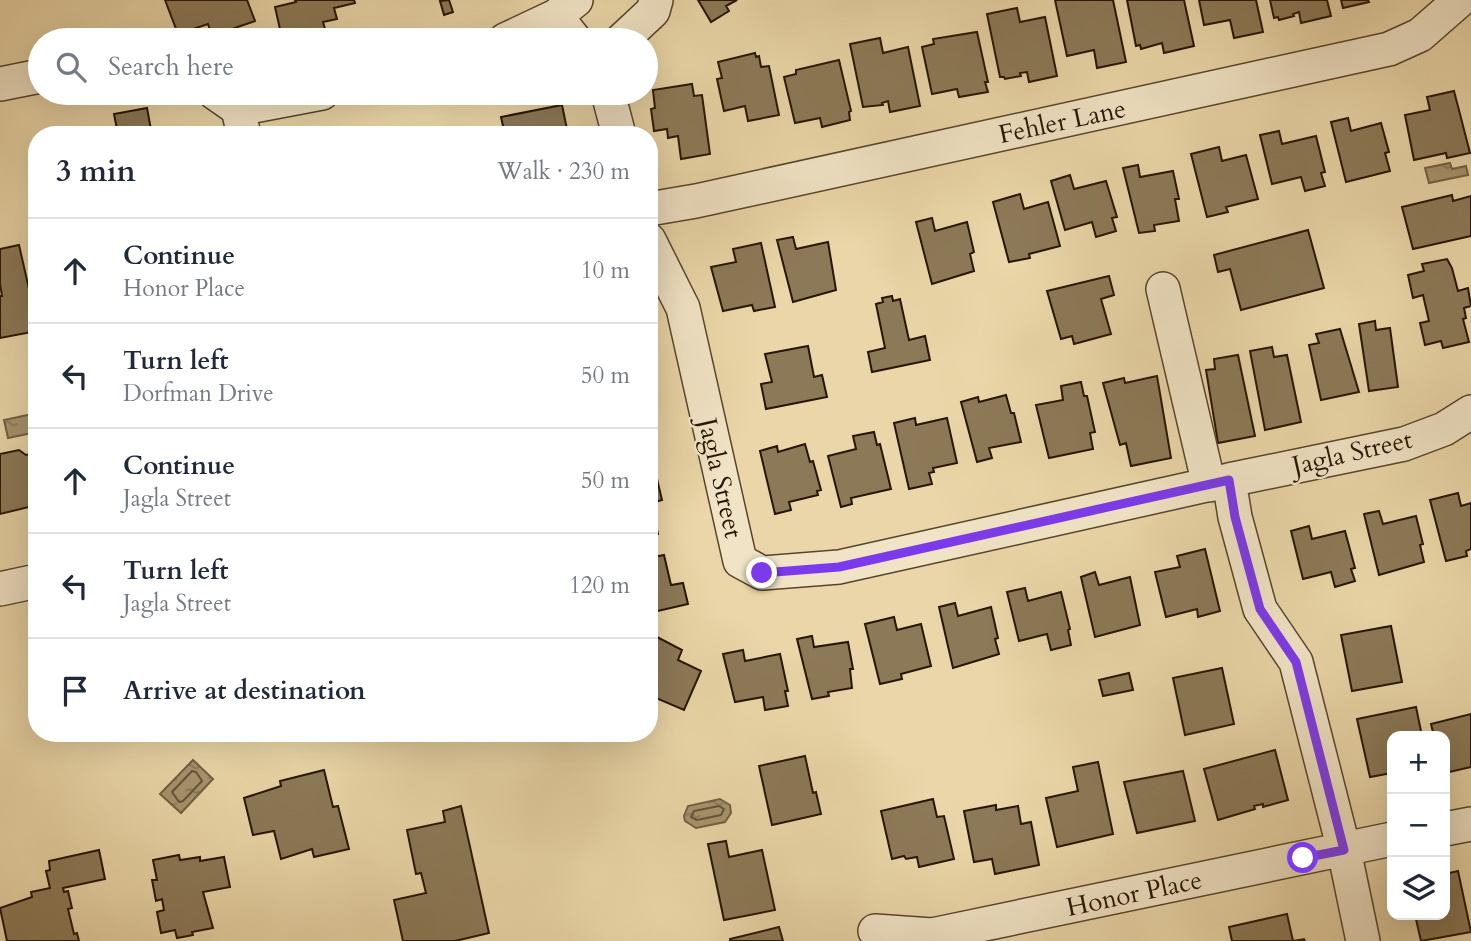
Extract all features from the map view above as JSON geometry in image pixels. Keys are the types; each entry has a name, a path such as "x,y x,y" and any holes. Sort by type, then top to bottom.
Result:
{"street":[{"path":"635,28 653,11 656,0"},
{"name":"Fehler Lane","path":"658,207 1389,49 1420,34 1460,0"},
{"path":"542,28 569,19"},
{"path":"0,85 28,79"},
{"path":"232,112 265,105"},
{"path":"611,105 617,126"},
{"name":"Jagla Street","path":"658,258 683,308 740,561 762,573 839,567 1219,482 1404,444 1444,429 1471,412"},
{"path":"1163,289 1219,482 1235,517 1260,609 1296,662 1344,850 1363,941"},
{"path":"0,589 28,583"},
{"path":"1450,828 1471,824"},
{"name":"Honor Place","path":"876,931 932,935 1387,840"}],"water":[{"path":"1450,163 1452,169 1466,166 1468,175 1429,183 1425,168"},
{"path":"28,415 28,434 8,438 4,420"},
{"path":"193,760 213,779 181,813 160,794"},
{"path":"720,799 730,805 731,813 725,822 696,828 685,821 688,806"}],"building":[{"path":"165,0 247,0 255,21 235,28 209,28 208,24 196,28 176,28"},
{"path":"295,0 354,0 355,3 334,8 337,19 323,22 325,28 280,28 275,7 296,2"},
{"path":"449,0 453,12 444,15 440,1"},
{"path":"698,0 737,0 726,6 729,11 711,22"},
{"path":"1055,0 1113,0 1126,62 1097,68 1094,50 1067,56"},
{"path":"1127,0 1184,0 1194,46 1164,53 1162,43 1141,49 1140,45 1136,46"},
{"path":"1199,0 1256,0 1263,32 1234,38 1230,20 1204,25"},
{"path":"1270,0 1327,0 1331,16 1301,23 1299,12 1279,20 1278,17 1274,18"},
{"path":"1341,0 1368,0 1369,2 1343,8"},
{"path":"1017,8 1020,22 1045,17 1057,76 1029,82 1027,72 1005,79 1000,77 987,14"},
{"path":"977,32 988,92 959,97 957,89 932,94 922,47 934,44 933,39"},
{"path":"880,38 883,53 908,47 920,106 890,112 888,101 882,103 883,105 863,107 850,44"},
{"path":"755,53 756,57 759,56 761,67 769,66 779,115 748,121 745,106 724,111 717,79 722,78 718,62"},
{"path":"839,60 851,111 850,120 822,127 820,118 795,123 784,77 796,74 796,70"},
{"path":"692,84 694,96 702,95 710,154 681,159 678,136 668,138 667,129 658,130 658,126 653,126 651,109 658,105 658,89"},
{"path":"1454,91 1470,153 1447,158 1446,153 1414,160 1405,115 1430,110 1427,97"},
{"path":"562,105 566,126 503,126 501,117"},
{"path":"147,108 150,126 116,126 114,114"},
{"path":"1348,118 1351,131 1381,123 1389,152 1385,153 1390,171 1346,182 1331,122"},
{"path":"1279,131 1282,144 1316,136 1325,172 1321,173 1325,186 1305,191 1301,177 1272,184 1260,135"},
{"path":"1219,147 1222,161 1246,155 1258,199 1226,207 1228,212 1207,217 1191,154"},
{"path":"1138,165 1140,177 1173,171 1179,199 1175,199 1179,221 1154,225 1155,231 1139,233 1123,168"},
{"path":"1070,175 1074,189 1106,181 1117,217 1112,218 1116,231 1096,237 1092,222 1065,230 1051,181"},
{"path":"1020,194 1024,209 1048,202 1060,246 1029,254 1030,258 1009,262 993,202"},
{"path":"1452,195 1453,201 1471,196 1471,236 1413,249 1402,207"},
{"path":"932,218 935,231 967,222 974,252 970,254 974,271 932,284 916,222"},
{"path":"1308,230 1324,288 1241,310 1230,269 1218,272 1214,255"},
{"path":"793,237 796,249 828,242 836,290 793,302 777,240"},
{"path":"761,243 775,307 754,311 752,305 723,311 711,267 736,262 733,249"},
{"path":"19,245 28,285 28,333 0,338 2,296 0,249"},
{"path":"1447,259 1458,291 1468,288 1471,306 1464,308 1466,318 1463,319 1469,342 1443,348 1441,341 1425,345 1420,323 1429,321 1423,295 1413,298 1408,275 1424,271 1422,264"},
{"path":"1109,276 1114,295 1101,299 1111,334 1074,344 1072,336 1061,339 1047,291"},
{"path":"892,296 893,301 900,299 909,340 925,336 930,360 872,372 868,352 885,348 876,304 883,302 882,298"},
{"path":"1375,321 1376,330 1390,328 1398,387 1369,391 1359,324"},
{"path":"1340,329 1359,392 1321,400 1309,345 1319,343 1316,334"},
{"path":"808,346 814,377 822,375 827,397 766,409 761,384 772,382 765,354"},
{"path":"1272,347 1274,357 1287,355 1301,422 1265,430 1250,351"},
{"path":"1238,355 1255,436 1218,443 1206,370 1215,369 1214,359"},
{"path":"1157,376 1171,458 1131,466 1126,443 1120,445 1103,383 1124,378 1125,383"},
{"path":"1081,382 1095,432 1090,433 1093,449 1049,458 1036,405 1063,400 1061,386"},
{"path":"1006,395 1011,413 1014,413 1021,442 989,448 992,458 977,462 961,402 978,397 979,402"},
{"path":"915,418 916,425 947,418 957,463 933,468 934,472 929,473 932,484 909,489 894,423"},
{"path":"874,432 877,445 880,444 891,489 851,498 852,504 841,507 828,456 856,449 853,436"},
{"path":"805,444 821,490 817,491 818,495 789,502 791,510 775,514 760,451 777,446 778,452"},
{"path":"19,450 28,454 28,507 0,514 0,454"},
{"path":"658,483 662,500 658,501"},
{"path":"1458,493 1461,506 1471,503 1471,549 1466,551 1467,556 1446,561 1430,500"},
{"path":"1379,511 1383,524 1416,516 1424,562 1379,575 1364,514"},
{"path":"1309,526 1312,539 1345,531 1355,568 1351,569 1355,581 1335,587 1331,572 1303,579 1291,531"},
{"path":"1205,549 1220,611 1198,617 1197,609 1166,617 1155,572 1180,567 1177,556"},
{"path":"664,555 671,585 683,583 688,604 658,611 658,556"},
{"path":"1095,572 1099,585 1130,577 1140,625 1095,637 1081,577"},
{"path":"1025,588 1028,601 1061,592 1071,645 1051,650 1047,634 1019,641 1007,592"},
{"path":"955,603 958,616 991,607 999,654 953,668 939,607"},
{"path":"894,617 897,630 921,624 931,666 901,674 902,679 880,684 865,624"},
{"path":"1391,626 1402,682 1352,691 1341,635"},
{"path":"812,636 814,647 848,642 853,669 850,669 852,688 828,692 829,696 812,699 797,639"},
{"path":"658,638 682,650 678,660 701,671 684,710 658,699"},
{"path":"743,650 745,661 780,654 788,691 785,691 788,706 765,710 763,697 735,702 723,654"},
{"path":"1222,668 1234,724 1185,735 1173,678"},
{"path":"1129,673 1133,690 1103,696 1099,680"},
{"path":"1416,707 1421,731 1387,731 1387,774 1370,777 1357,719"},
{"path":"1471,714 1471,767 1450,772 1450,731 1433,731 1431,724"},
{"path":"1275,750 1288,800 1263,807 1263,804 1254,806 1255,809 1218,820 1204,769"},
{"path":"805,756 813,793 816,792 821,814 772,825 759,766"},
{"path":"1098,762 1113,834 1057,847 1046,798 1078,791 1073,767"},
{"path":"324,770 333,807 338,806 349,849 314,857 312,849 281,859 274,831 253,835 244,798 281,786 280,781"},
{"path":"1183,771 1195,821 1137,833 1124,782"},
{"path":"933,799 937,817 944,816 954,859 919,867 917,857 892,859 881,811"},
{"path":"996,805 996,810 1018,806 1021,824 1031,822 1039,865 995,874 992,859 974,862 964,811"},
{"path":"461,806 489,933 455,941 403,941 394,900 426,893 421,873 416,874 407,830 445,822 443,811"},
{"path":"726,841 729,857 762,850 775,910 724,920 708,844"},
{"path":"99,850 105,879 63,888 64,892 68,891 72,908 68,909 74,934 77,933 79,941 7,941 0,908 32,897 31,892 50,888 46,871 50,870 49,861"},
{"path":"179,855 180,860 200,857 200,861 224,857 230,887 203,892 213,928 177,938 175,930 161,933 157,912 164,910 162,899 156,901 152,880 157,880 153,860"},
{"path":"1458,871 1471,932 1421,941 1416,920 1450,920 1450,873"},
{"path":"1287,914 1293,941 1232,941 1229,927"},
{"path":"779,927 783,941 730,941 730,939"}],"route":[{"path":"762,573 839,567 1229,480 1235,517 1260,609 1296,662 1344,850 1303,858"}]}
